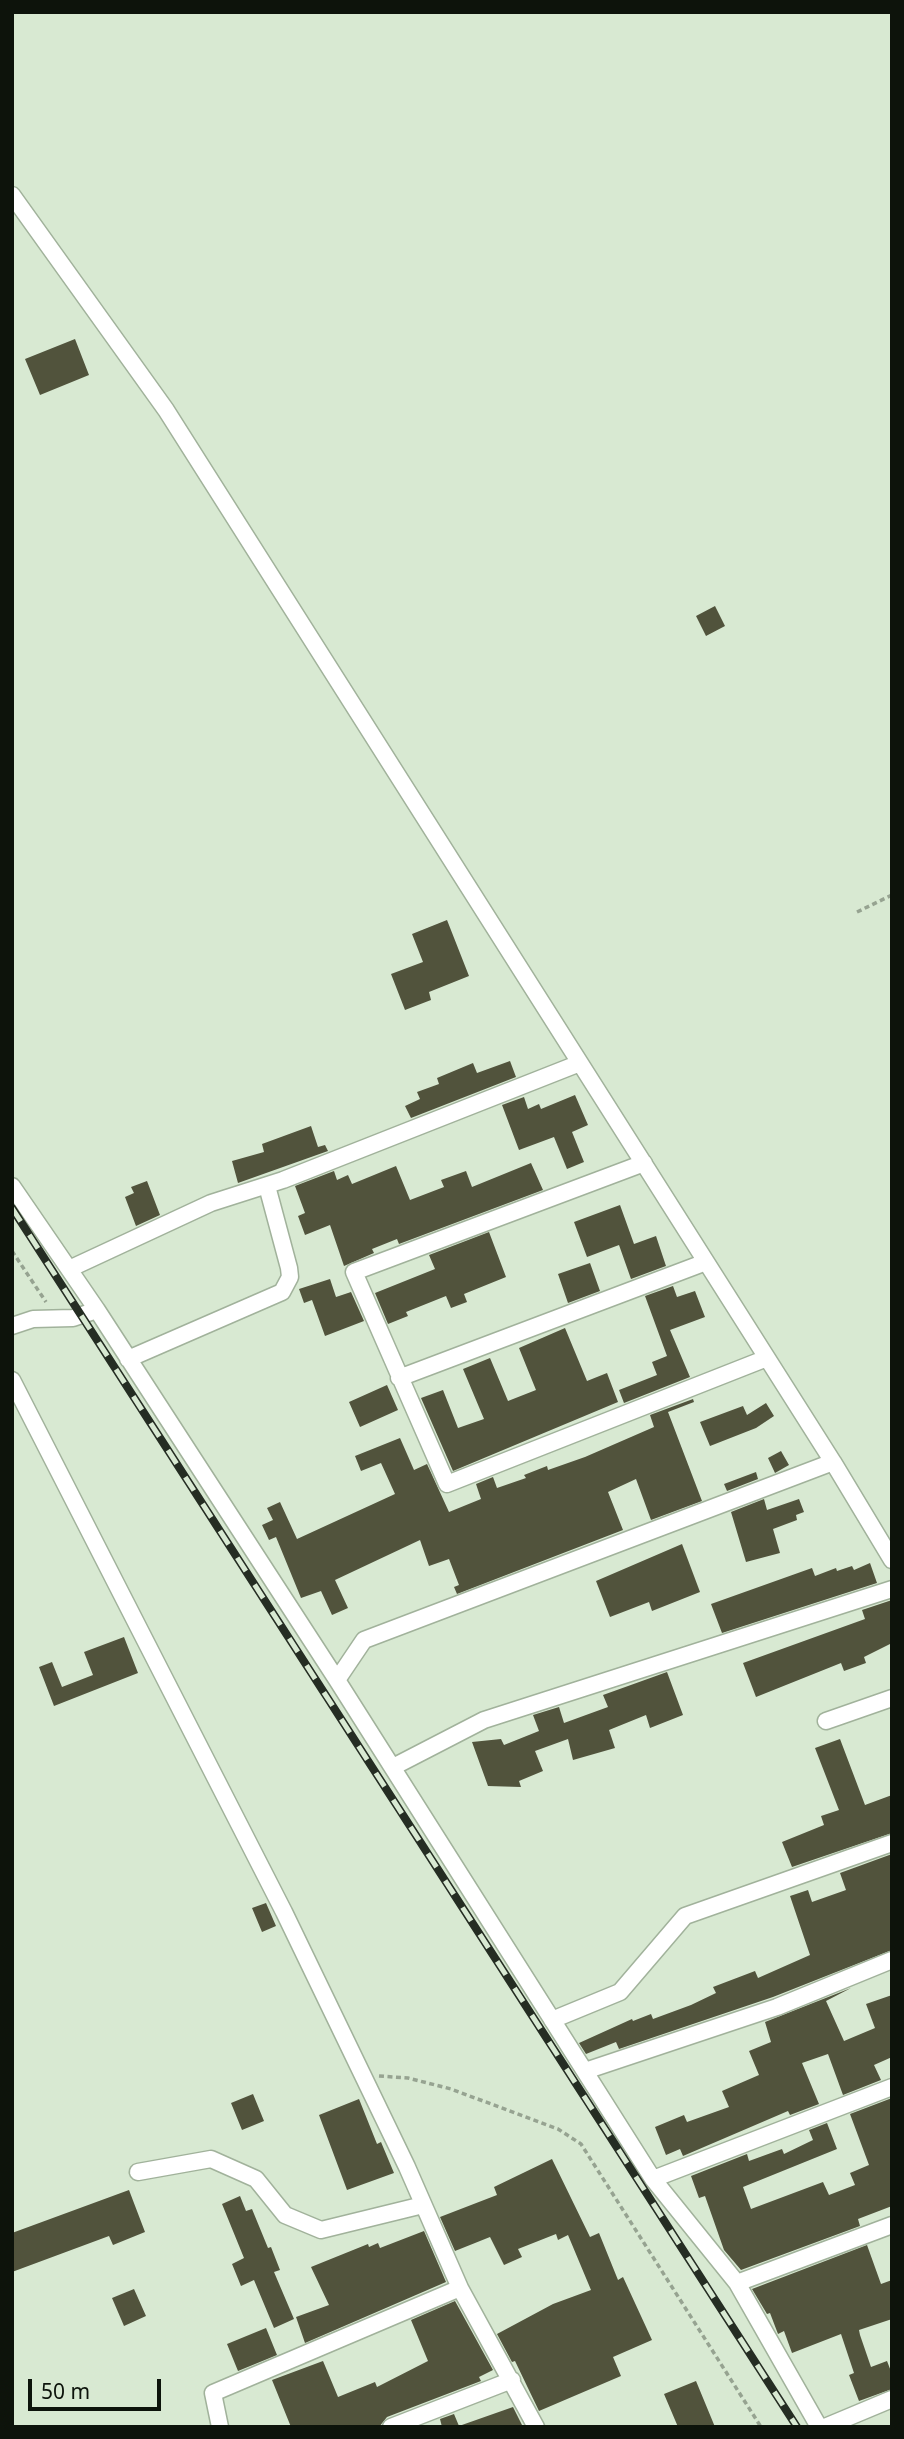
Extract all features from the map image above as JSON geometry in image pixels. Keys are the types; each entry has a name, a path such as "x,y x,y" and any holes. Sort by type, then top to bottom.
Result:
{"street":[{"path":"12,195 166,410 768,1358 892,1560"},
{"path":"69,1269 187,1213 267,1186 580,1063"},
{"path":"643,1163 354,1272 447,1483 768,1358"},
{"path":"12,1186 97,1310 337,1680 653,2179 737,2283 819,2427"},
{"path":"128,1359 282,1293 290,1277 289,1268 267,1186"},
{"path":"399,1378 706,1262"},
{"path":"12,1326 33,1319 73,1318 97,1310"},
{"path":"12,1380 284,1912 460,2288 536,2427"},
{"path":"337,1680 364,1640 833,1462"},
{"path":"393,1767 484,1720 892,1589"},
{"path":"825,1721 892,1698"},
{"path":"552,2020 620,1992 685,1916 892,1843"},
{"path":"585,2071 776,2007 892,1960"},
{"path":"653,2179 892,2087"},
{"path":"138,2172 211,2159 256,2179 285,2215 321,2230 423,2205"},
{"path":"737,2283 892,2225"},
{"path":"220,2427 213,2393 460,2288"},
{"path":"391,2427 512,2380"},
{"path":"825,2427 892,2399"}],"path":[{"path":"858,912 892,895"},
{"path":"12,1251 56,1317"},
{"path":"361,2076 429,2082 558,2129 574,2138 594,2162 761,2427"}],"building":[{"path":"75,339 89,375 40,395 25,359"},
{"path":"715,606 725,626 706,636 696,616"},
{"path":"447,920 469,976 429,992 431,1000 405,1010 391,974 423,962 412,934"},
{"path":"510,1061 516,1077 411,1118 405,1106 420,1099 417,1092 439,1084 437,1078 473,1063 477,1073"},
{"path":"575,1095 588,1125 572,1132 584,1162 567,1169 554,1137 519,1150 502,1105 524,1097 528,1109 539,1104 541,1109"},
{"path":"311,1126 318,1147 325,1145 328,1151 238,1183 232,1161 264,1152 262,1144"},
{"path":"531,1163 543,1190 399,1244 397,1239 372,1249 374,1253 344,1266 330,1225 305,1235 298,1216 305,1213 295,1186 334,1171 337,1180 348,1175 352,1184 396,1166 410,1200 444,1187 441,1180 466,1171 472,1187"},
{"path":"147,1181 160,1215 136,1226 125,1197 134,1193 131,1187"},
{"path":"620,1205 634,1244 656,1236 666,1266 631,1279 619,1245 587,1257 574,1222"},
{"path":"489,1232 506,1277 464,1294 467,1302 451,1308 446,1296 406,1312 408,1316 388,1324 375,1293 435,1269 429,1255"},
{"path":"590,1263 600,1291 568,1303 558,1274"},
{"path":"330,1279 336,1297 351,1292 364,1321 325,1336 312,1300 304,1303 299,1289"},
{"path":"673,1286 677,1297 695,1291 705,1317 670,1330 690,1377 624,1403 619,1390 657,1375 652,1362 667,1356 645,1296"},
{"path":"565,1328 587,1381 607,1373 618,1402 453,1471 421,1398 443,1390 458,1428 484,1419 463,1369 490,1358 508,1401 536,1390 519,1348"},
{"path":"387,1385 398,1410 360,1427 349,1402"},
{"path":"693,1399 694,1402 668,1412 702,1501 651,1520 636,1479 608,1492 623,1530 457,1594 454,1587 459,1585 449,1559 429,1566 420,1540 335,1580 348,1608 332,1615 321,1591 301,1598 276,1537 269,1540 262,1525 273,1520 267,1508 280,1502 297,1539 395,1494 381,1463 361,1471 355,1456 400,1438 414,1470 427,1464 449,1512 481,1499 476,1484 493,1477 497,1488 526,1478 524,1475 547,1466 548,1470 585,1457 654,1427 650,1415"},
{"path":"766,1403 774,1416 756,1428 710,1446 700,1422 743,1406 747,1415"},
{"path":"781,1451 789,1465 775,1473 768,1458"},
{"path":"756,1472 758,1479 727,1491 724,1484"},
{"path":"764,1499 767,1510 799,1499 804,1512 796,1515 797,1520 773,1529 780,1553 746,1562 731,1512"},
{"path":"682,1544 700,1592 652,1611 649,1602 610,1617 596,1581"},
{"path":"870,1563 877,1583 722,1633 711,1604 812,1568 815,1576 836,1568 837,1571 852,1566 854,1570"},
{"path":"892,1600 892,1643 864,1657 866,1663 844,1671 841,1663 756,1697 743,1663 865,1619 862,1610"},
{"path":"124,1637 138,1673 54,1706 39,1667 52,1662 62,1687 93,1675 84,1652"},
{"path":"667,1672 683,1715 650,1728 646,1715 609,1730 615,1748 573,1760 568,1739 535,1751 543,1771 519,1781 521,1787 488,1786 472,1742 501,1739 504,1745 539,1731 533,1715 559,1707 564,1723 608,1707 603,1695"},
{"path":"840,1739 865,1805 892,1795 892,1833 792,1867 782,1842 824,1825 821,1816 839,1810 815,1748"},
{"path":"892,1854 892,1950 773,1997 619,2049 616,2042 586,2054 579,2043 632,2019 633,2021 651,2014 653,2019 691,2005 716,1993 713,1987 755,1971 758,1978 810,1955 790,1896 808,1890 812,1902 846,1890 840,1873"},
{"path":"266,1903 276,1926 262,1932 252,1908"},
{"path":"851,1988 826,2001 844,2041 875,2028 866,2004 892,1995 892,2057 874,2065 881,2080 843,2095 828,2054 802,2063 819,2104 790,2115 788,2111 683,2156 680,2149 666,2155 655,2127 684,2115 687,2122 729,2107 722,2091 759,2075 749,2051 771,2042 765,2022"},
{"path":"253,2094 264,2121 242,2130 231,2103"},
{"path":"892,2098 892,2206 858,2219 860,2226 741,2270 724,2250 705,2196 699,2198 691,2176 747,2154 749,2161 782,2149 784,2154 813,2140 809,2130 827,2123 837,2149 743,2187 751,2209 823,2182 829,2195 855,2185 850,2173 869,2165 850,2114"},
{"path":"359,2099 377,2144 381,2142 394,2173 347,2190 319,2115"},
{"path":"552,2159 590,2237 599,2233 618,2280 623,2277 652,2340 613,2357 621,2376 539,2411 515,2361 512,2362 497,2334 553,2304 591,2290 568,2235 558,2240 556,2234 518,2249 522,2257 504,2265 490,2237 455,2251 440,2217 497,2195 494,2187"},
{"path":"129,2190 145,2232 113,2245 109,2236 12,2272 12,2233"},
{"path":"240,2196 246,2211 252,2209 268,2248 271,2247 280,2270 274,2272 294,2319 274,2328 254,2280 241,2286 232,2264 244,2258 222,2204"},
{"path":"424,2231 446,2282 305,2343 296,2317 329,2305 311,2267 368,2244 369,2247 378,2243 380,2248"},
{"path":"867,2245 881,2284 892,2280 892,2319 859,2330 871,2367 887,2361 892,2374 892,2389 859,2401 849,2375 854,2373 841,2334 792,2353 784,2331 778,2334 770,2313 767,2314 752,2289"},
{"path":"134,2289 146,2316 124,2326 112,2298"},
{"path":"455,2301 493,2370 479,2377 481,2381 387,2417 379,2427 291,2427 272,2380 323,2361 338,2397 375,2382 377,2387 428,2361 411,2320"},
{"path":"266,2328 277,2355 238,2371 227,2344"},
{"path":"696,2381 715,2427 678,2427 664,2394"},
{"path":"513,2407 523,2427 442,2427 440,2419 454,2414 459,2426"}],"railway":[{"path":"12,1208 797,2427"}]}
